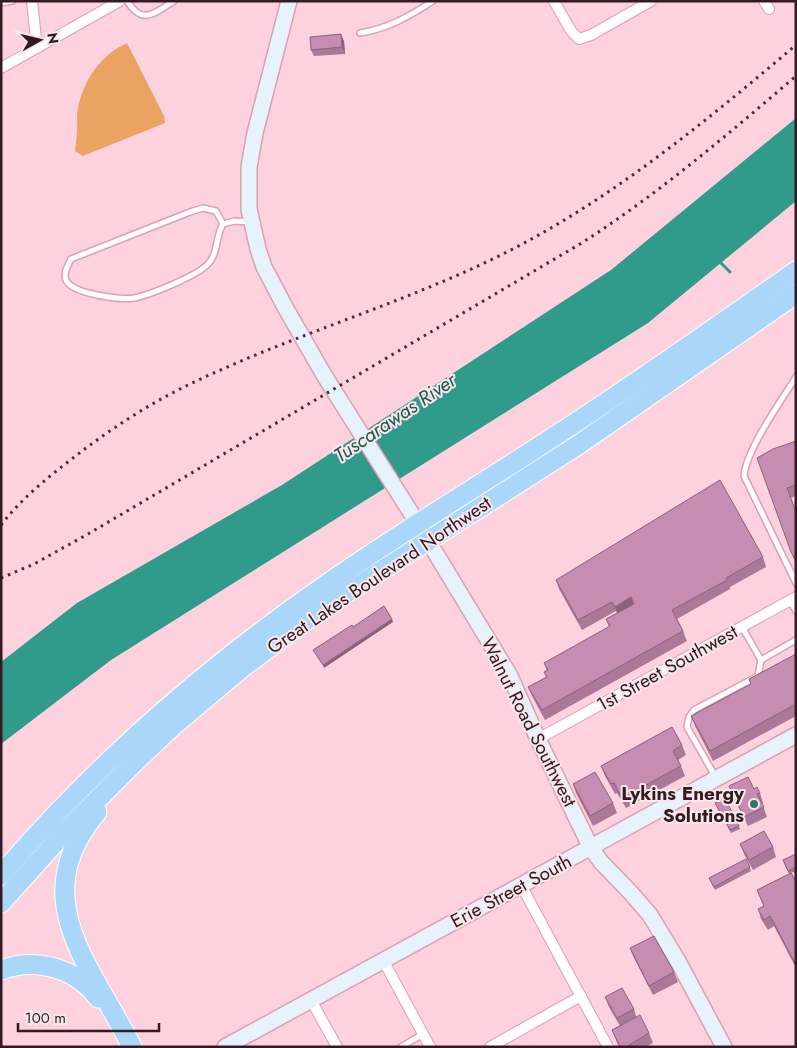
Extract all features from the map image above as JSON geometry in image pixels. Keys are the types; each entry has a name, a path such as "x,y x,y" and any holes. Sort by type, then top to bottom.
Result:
{"highway":[{"name":"Great Lakes Boulevard Northwest","path":"1,875 54,816 136,735 192,686 283,615 418,524 599,407 796,271"},
{"name":"Great Lakes Boulevard Northwest","path":"1,903 62,835 158,740 205,698 283,637 331,603 602,429 796,294"},
{"path":"132,1047 73,937 65,910 64,882 71,855 84,830 158,740"},
{"path":"1,970 20,965 34,964 54,968 80,980 104,1005 127,1047"}],"main road":[{"name":"Walnut Road Southwest","path":"289,1 251,154 248,181 250,222 264,267 285,308 343,406 418,524 510,676 538,739 591,848 606,868 650,915 679,963 724,1047"},
{"name":"Erie Street South","path":"225,1047 796,735"}],"street":[{"path":"32,1 37,48"},
{"path":"1,68 120,1"},
{"path":"554,1 571,31 579,39 591,35 650,1"},
{"name":"1st Street Southwest","path":"538,739 793,599"},
{"path":"521,885 608,1047"},
{"path":"383,960 430,1047"},
{"path":"490,1047 581,996"},
{"path":"311,1000 337,1047"}],"lane":[{"path":"1,3 12,1"},
{"path":"127,1 134,11 142,16 152,14 166,3 174,1"},
{"path":"360,33 408,17 432,1"},
{"path":"223,224 216,211 202,208 190,212 71,259 65,270 66,280 72,288 102,295 134,298 150,293 197,273 208,265 215,251 218,230 223,224 234,221 250,222"},
{"path":"796,377 752,450 745,467 744,476 796,583"},
{"path":"793,599 796,611"},
{"path":"716,778 687,727 689,717 694,710 758,676 761,660 742,627"},
{"path":"761,660 796,640"},
{"path":"401,1047 423,1034"}],"shaded area":[{"path":"127,43 164,116 165,123 83,156 75,151 77,111 80,98 89,79 101,62 109,54"}],"water":[{"name":"Tuscarawas River","path":"796,118 796,201 648,323 111,660 1,744 1,662 77,603 282,485 611,270"}],"building":[{"path":"341,34 342,47 311,50 310,37"},
{"path":"796,441 796,485 787,488 796,512 796,561 757,458 773,449"},
{"path":"720,480 763,557 726,578 727,580 672,610 683,631 542,710 528,687 547,677 544,672 548,670 544,663 610,626 606,619 634,604 631,597 615,607 612,602 578,620 556,580"},
{"path":"384,606 392,619 323,665 313,650 352,625 353,627"},
{"path":"796,654 796,704 710,751 691,716 751,684 749,679"},
{"path":"672,727 682,745 673,751 681,766 622,798 614,783 611,784 601,766"},
{"path":"595,772 613,803 590,816 573,784"},
{"path":"748,777 754,789 757,787 760,793 757,794 764,807 744,817 729,786"},
{"path":"725,798 739,826 730,830 715,803"},
{"path":"764,831 773,847 749,860 740,844"},
{"path":"796,854 796,867 788,871 783,860"},
{"path":"746,859 750,867 714,887 709,878"},
{"path":"791,873 796,881 796,965 770,916 764,920 758,909 764,906 757,890"},
{"path":"654,936 674,972 649,986 630,948"},
{"path":"622,988 634,1009 617,1018 605,997"},
{"path":"640,1015 649,1033 626,1047 620,1047 612,1030"}],"waterway":[{"path":"718,260 730,272"}],"railway":[{"path":"1,525 44,481 73,458 129,418 158,401 188,385 267,350 387,304 466,271 505,253 583,209 656,158 796,45"},
{"path":"1,578 34,564 88,534 580,244 664,185 796,76"}],"place":[{"name":"Lykins Energy Solutions","path":"754,804"}]}
